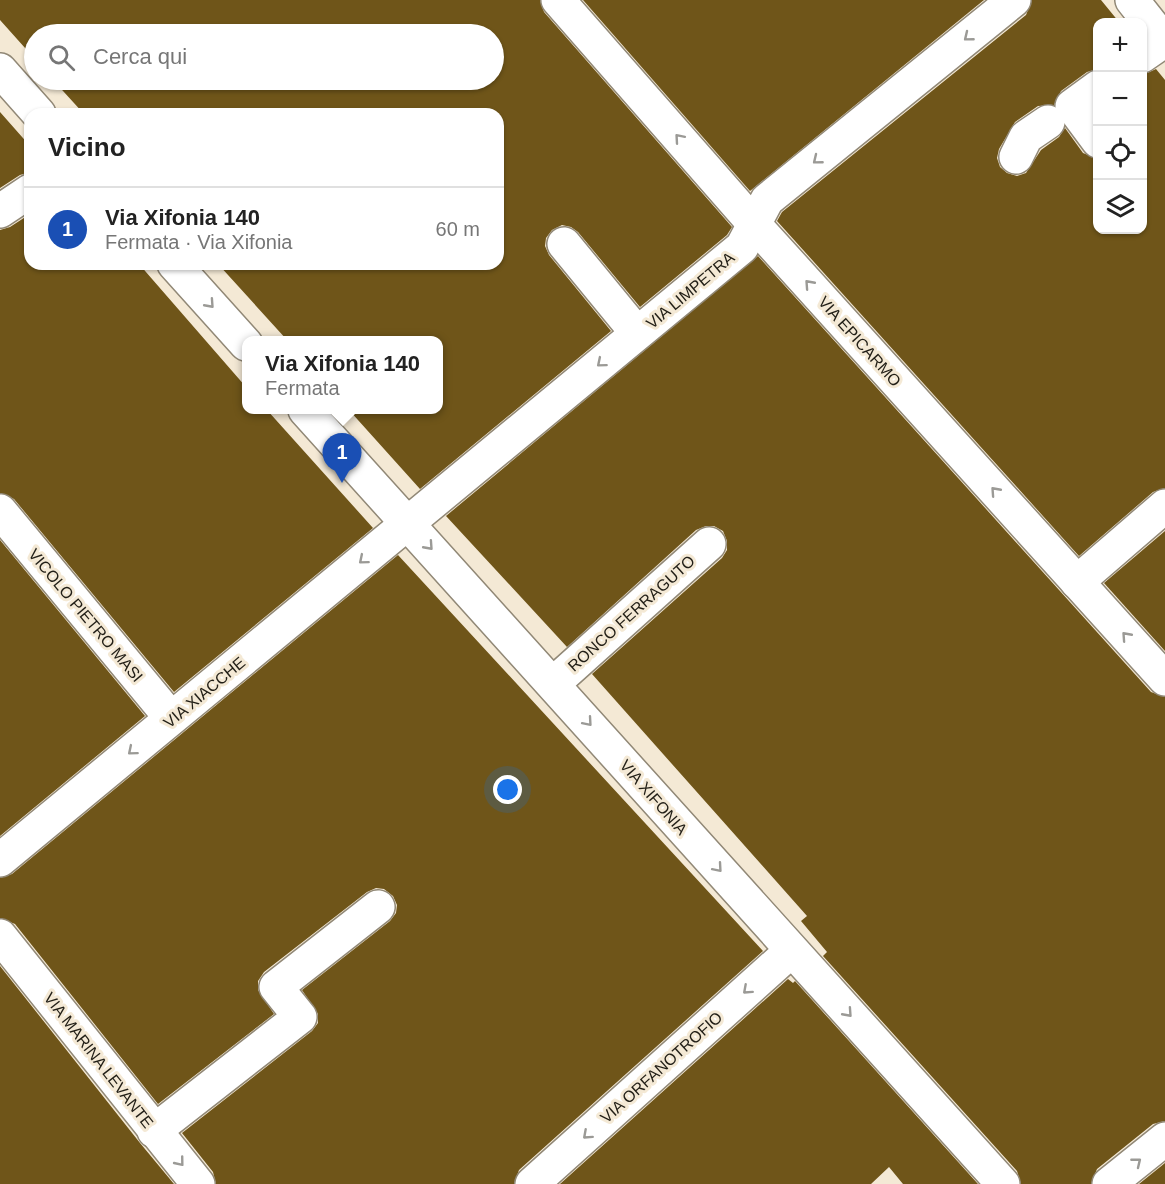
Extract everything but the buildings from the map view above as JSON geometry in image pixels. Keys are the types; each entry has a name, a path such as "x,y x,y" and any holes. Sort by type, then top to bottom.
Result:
{"street":[{"name":"VIA EPICARMO","path":"558,0 754,224 1165,680"},
{"name":"VIA LIMPETRA","path":"408,523 741,247 767,200 1014,0"},
{"path":"1132,0 1157,46"},
{"path":"0,70 34,108"},
{"path":"1016,157 1026,137 1070,107 1093,135"},
{"path":"0,211 24,195"},
{"path":"564,244 637,333"},
{"path":"179,270 242,340"},
{"name":"VIA XIFONIA","path":"309,414 554,683 791,951 1003,1184"},
{"path":"1077,582 1165,506"},
{"name":"VICOLO PIETRO MASI","path":"0,511 171,718"},
{"name":"VIA XIACCHE","path":"0,860 408,523"},
{"name":"RONCO FERRAGUTO","path":"554,683 709,544"},
{"path":"154,1131 300,1017 276,987 378,907"},
{"name":"VIA MARINA LEVANTE","path":"0,936 198,1184"},
{"name":"VIA ORFANOTROFIO","path":"532,1184 791,951"},
{"path":"1109,1184 1165,1139"}],"place":[{"name":"Via Xifonia 140","path":"342,483"}]}
